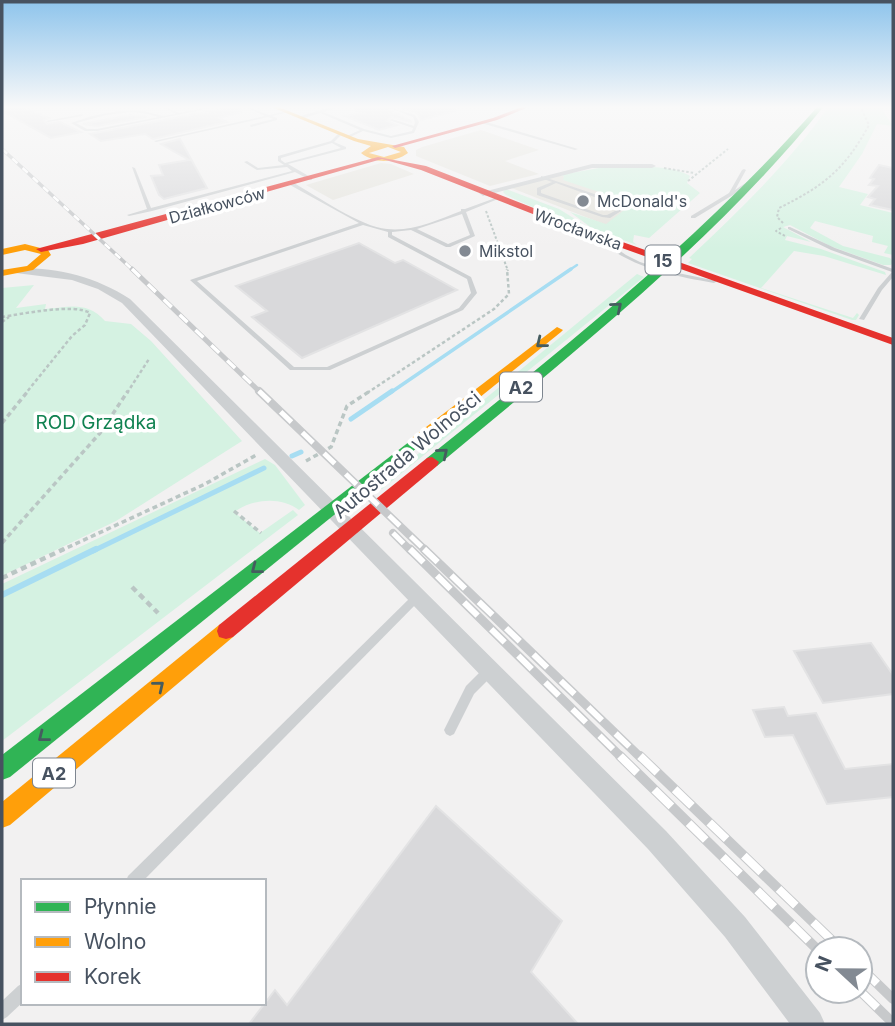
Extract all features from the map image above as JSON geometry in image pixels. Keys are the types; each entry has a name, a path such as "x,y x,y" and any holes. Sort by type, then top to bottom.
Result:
{"main road":[{"name":"Działkowców","path":"43,255 294,178 311,179 353,166 364,154"},
{"name":"Wrocławska","path":"390,154 597,236 893,342"},
{"path":"627,274 694,217 759,154"},
{"name":"Autostrada Wolności","path":"2,817 329,548 678,255 779,154"},
{"path":"2,252 25,247 43,255"},
{"path":"2,274 20,271 43,255"},
{"name":"Autostrada Wolności","path":"2,769 568,321"}],"street":[{"path":"489,195 542,177 599,165 652,166"},
{"path":"43,255 63,274"},
{"path":"20,271 63,274 104,287 126,300 657,840 727,917 810,1024"}],"lane":[{"path":"290,154 279,157 294,178 364,223 390,231 411,228 463,210 489,195"},
{"path":"246,162 257,169 287,165 324,154"},
{"path":"133,168 150,210"},
{"path":"713,223 744,170"},
{"path":"694,217 762,174"},
{"path":"542,177 612,206 603,212 590,213 540,194 539,189 556,183"},
{"path":"129,215 294,178"},
{"path":"411,228 448,246 473,236 463,210"},
{"path":"364,223 193,280 292,369 328,369 461,309 474,293 469,278 390,236 390,231"},
{"path":"790,228 833,249 893,272 862,319"},
{"path":"135,879 418,595"},
{"path":"450,730 470,690 491,669"},
{"path":"2,1012 21,993"}],"path":[{"path":"688,181 722,154"},
{"path":"790,228 777,217 779,208 821,188 839,174 851,154"},
{"path":"652,166 695,173"},
{"path":"2,317 57,310 89,311 88,318 2,423"},
{"path":"2,322 18,315"},
{"path":"2,543 100,433 149,359"},
{"path":"2,578 205,484 271,447"},
{"path":"292,468 329,449"},
{"path":"234,511 261,533"},
{"path":"132,587 162,617"}],"shaded area":[{"path":"416,154 527,154 505,161 539,174 490,186"},
{"path":"381,163 391,164 414,174 333,200 306,185"},
{"path":"560,175 641,202 606,225 509,187"}],"green space":[{"path":"791,154 862,154 839,187 868,194 860,205 893,213 893,255 884,253 888,246 872,242 873,236 815,221 810,228 843,246 890,258 893,262 891,265 883,265 830,246 790,225 783,227 811,242 787,236 785,240 821,249 885,272 886,275 824,256 794,251 761,288 853,318 857,313 859,315 856,320 852,320 688,263 692,259 689,258"},
{"path":"610,166 652,167 683,172 690,176 687,183 700,193 649,238 634,235 633,242 637,245 593,229 570,212 606,224 636,201 629,198 621,201 610,199 608,195 563,180 564,176 560,175"},
{"path":"506,189 559,209 591,229 559,219 506,195 503,192"},
{"path":"637,274 644,277 382,489 379,486"},
{"name":"ROD Grządka","path":"34,285 16,308 46,304 45,309 78,307 92,310 105,321 131,324 151,341 242,441 116,521 2,576 2,288"},
{"path":"265,459 275,465 305,505 299,510 284,503 267,501 250,504 234,512 260,533 293,510 298,515 2,741 2,584"}],"building":[{"path":"178,154 188,154 207,188 164,199 159,195 151,176 163,175 159,165 189,160"},
{"path":"879,165 893,168 893,210 870,205 875,199 868,197 878,186 869,185 874,179 870,178"},
{"path":"359,243 395,263 403,260 457,290 302,358 252,317 267,311 236,286"},
{"path":"871,643 893,675 893,694 823,703 794,651"},
{"path":"784,707 788,716 816,713 845,769 893,764 893,797 827,804 793,735 765,737 753,710"},
{"path":"436,806 562,921 531,972 578,1024 249,1024 275,990 287,1005"}],"waterway":[{"path":"571,269 577,265"},
{"path":"390,393 571,269"},
{"path":"351,419 392,391"},
{"path":"292,456 301,452"},
{"path":"93,551 264,468"},
{"path":"2,595 96,549"}],"railway":[{"path":"7,154 134,271"},
{"path":"132,269 261,393"},
{"path":"259,391 426,551"},
{"path":"393,533 411,551"},
{"path":"410,549 622,758"},
{"path":"424,549 641,758"},
{"path":"620,756 804,936"},
{"path":"640,756 826,935"},
{"path":"874,981 893,999"},
{"path":"874,1005 893,1023"}],"traffic: fast":[{"path":"432,462 635,293 732,204 780,154"},
{"path":"2,769 418,440"}],"traffic: slow":[{"path":"366,154 384,159 403,154"},
{"path":"2,252 25,247 45,252 46,255 30,268 2,273"},
{"path":"418,440 557,330"},
{"path":"2,817 226,631"}],"traffic: jam":[{"path":"41,249 80,242 378,159"},
{"path":"385,159 423,168 597,236 893,342"},
{"path":"226,631 432,462"}],"place":[{"name":"McDonald's","path":"583,201"},
{"name":"Mikstol","path":"465,251"}]}
